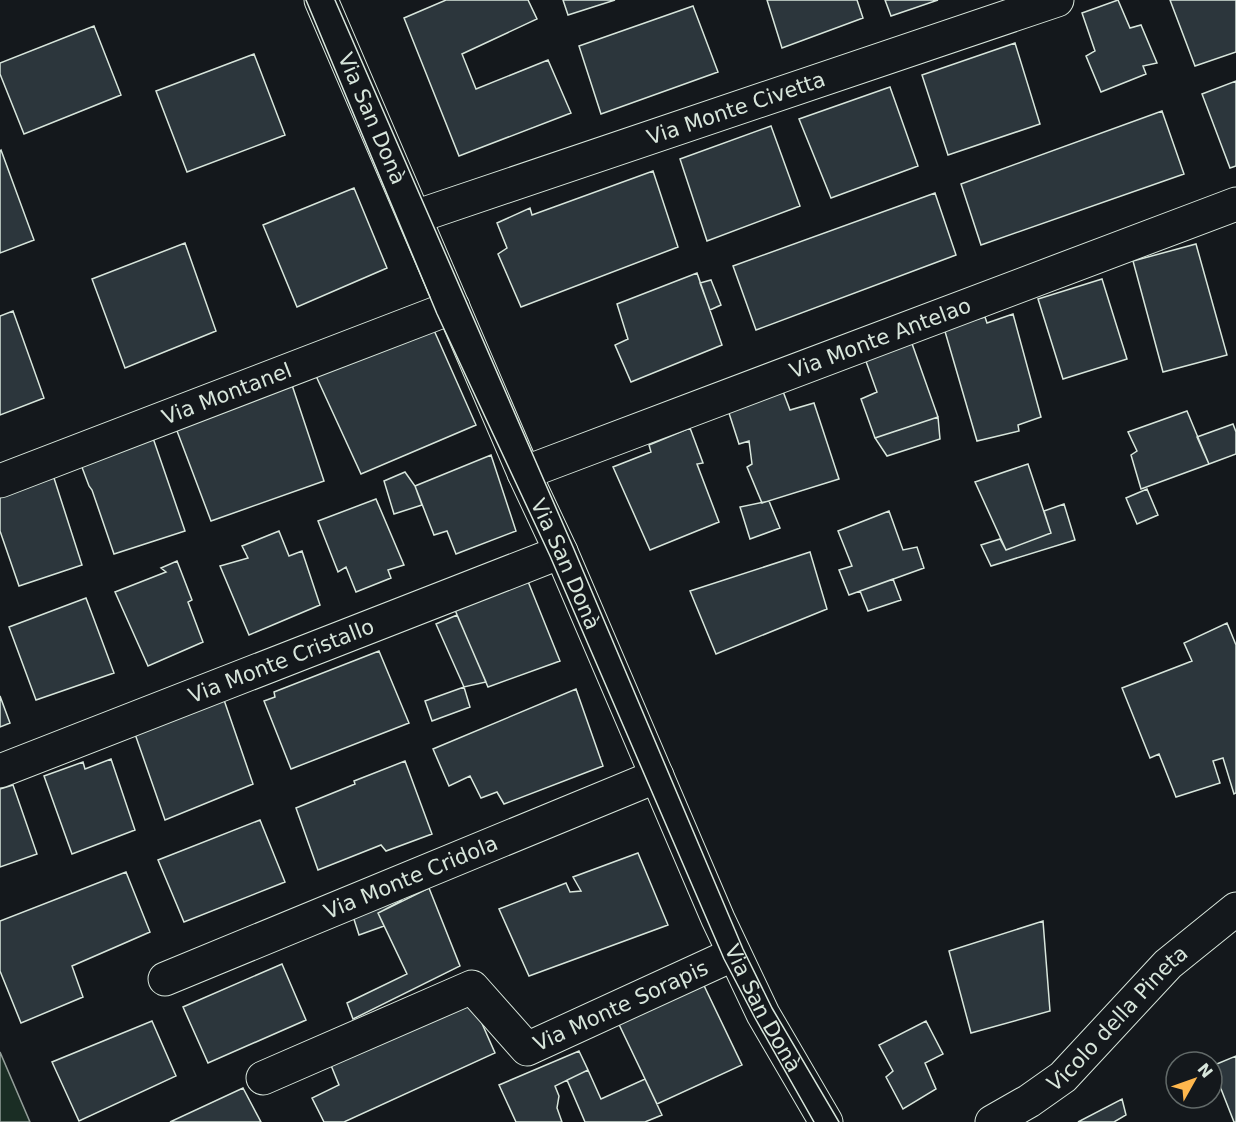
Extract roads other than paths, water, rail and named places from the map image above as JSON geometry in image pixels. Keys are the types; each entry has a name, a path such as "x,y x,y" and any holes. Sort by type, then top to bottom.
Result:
{"street":[{"name":"Via San Donà","path":"321,0 734,954 763,1014 826,1122"},
{"name":"Via Monte Civetta","path":"415,217 1010,7 1057,0"},
{"name":"Via Monte Antelao","path":"524,473 1236,204"},
{"name":"Via Montanel","path":"0,481 453,307"},
{"name":"Via Monte Cristallo","path":"0,771 561,552"},
{"name":"Via Monte Cridola","path":"165,979 657,776"},
{"name":"Vicolo della Pineta","path":"992,1122 1029,1101 1063,1077 1168,964 1236,909"},
{"name":"Via Monte Sorapis","path":"263,1078 472,987 527,1049 734,954"}],"tram line":[{"path":"306,0 437,314 550,556 724,959 814,1122"},
{"path":"335,0 573,547 743,949 772,1008 839,1122"}]}
